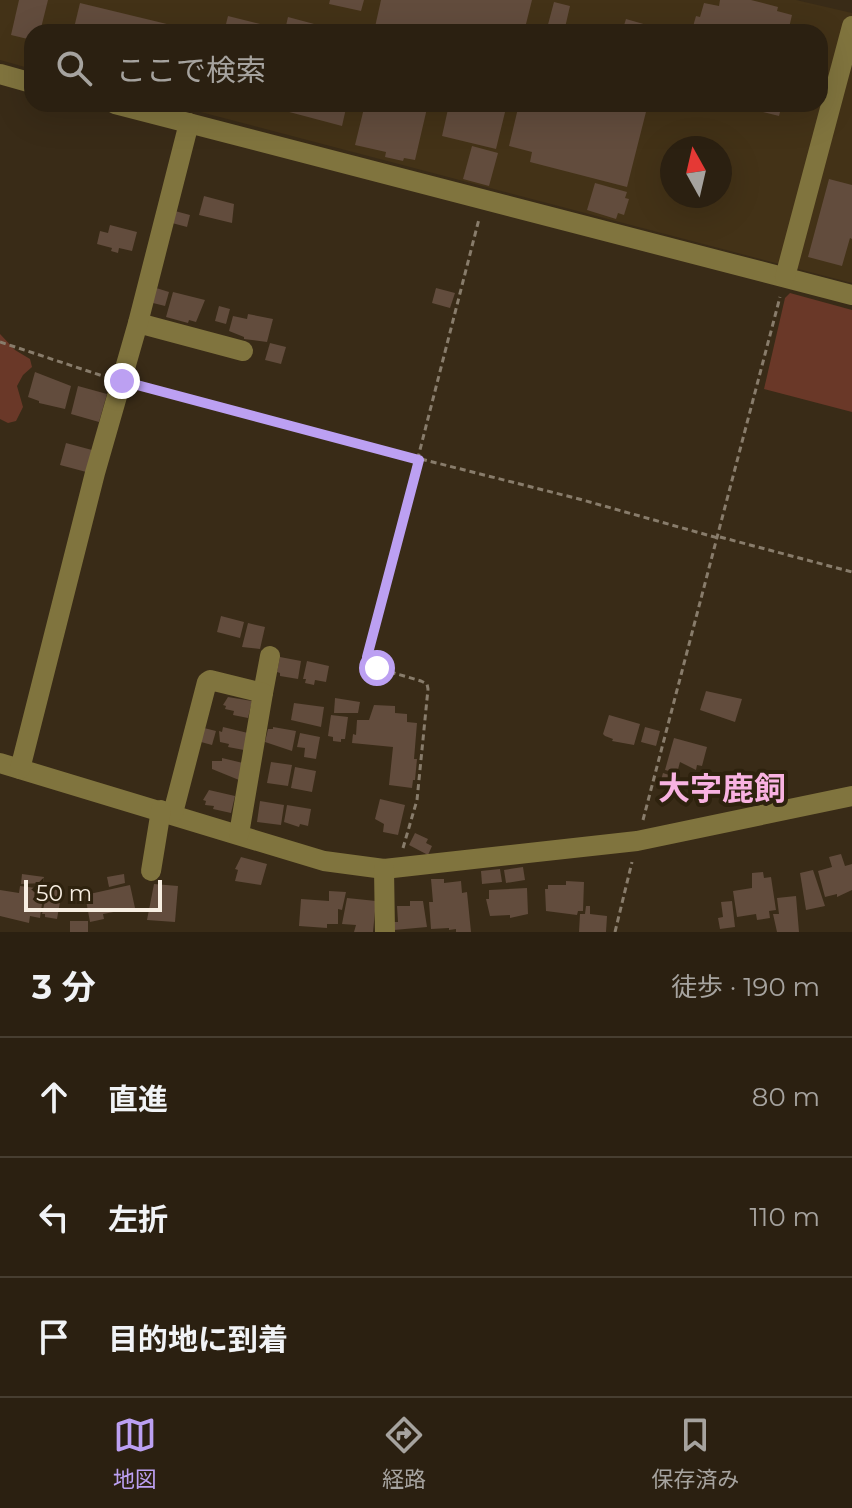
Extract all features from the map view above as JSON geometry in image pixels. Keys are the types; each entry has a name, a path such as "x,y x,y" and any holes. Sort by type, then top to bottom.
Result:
{"street":[{"path":"785,277 852,26"},
{"path":"0,74 24,81"},
{"path":"146,112 852,295"},
{"path":"189,123 138,323 10,766 324,861 390,869 637,841 852,796"},
{"path":"138,323 243,351"},
{"path":"239,834 270,656"},
{"path":"151,871 207,682 210,680 263,693"},
{"path":"385,932 390,869"}],"path":[{"path":"390,869 415,814 428,689 427,684 421,681 370,666 367,657 484,200"},
{"path":"615,932 785,277"},
{"path":"0,342 121,382 852,572"}],"shaded area":[{"path":"0,0 796,0 852,13 852,283 200,112 828,112 828,24 24,24 24,67 0,60"},
{"path":"790,293 852,310 852,412 764,389 785,298"},
{"path":"0,334 15,350 30,359 32,367 17,386 23,407 16,421 8,423 0,419"}],"building":[{"path":"19,0 48,0 42,24 24,24 24,38 11,35"},
{"path":"330,0 364,0 361,11 329,4"},
{"path":"381,0 532,0 526,24 376,24"},
{"path":"720,0 751,0 778,7 777,11 792,15 790,24 694,24 696,16 700,17 704,3 719,6"},
{"path":"554,2 570,6 566,24 548,24"},
{"path":"80,3 167,24 75,24"},
{"path":"228,16 261,24 226,24"},
{"path":"288,17 314,24 286,24"},
{"path":"626,19 644,24 624,24"},
{"path":"289,112 345,112 342,126"},
{"path":"363,112 426,112 415,160 385,157 386,152 355,145"},
{"path":"447,112 505,112 496,149 442,136"},
{"path":"517,112 646,112 627,187 530,162 532,152 509,146"},
{"path":"472,146 498,153 489,186 463,179"},
{"path":"829,179 852,185 852,239 842,266 808,257"},
{"path":"595,183 627,192 625,198 629,199 624,215 618,213 616,219 587,210"},
{"path":"204,196 234,204 232,223 199,215"},
{"path":"175,211 190,215 187,227 172,223"},
{"path":"110,225 137,232 132,251 119,248 118,253 97,244 100,231 108,233"},
{"path":"153,287 169,292 165,306 149,302"},
{"path":"436,288 455,293 450,308 432,303"},
{"path":"173,292 205,300 196,322 166,317"},
{"path":"219,306 230,309 226,324 215,321"},
{"path":"248,314 273,319 267,342 244,339 229,331 233,316 247,319"},
{"path":"270,343 286,347 281,364 265,360"},
{"path":"35,372 71,386 65,409 28,397"},
{"path":"78,386 107,394 99,422 71,414"},
{"path":"66,443 92,450 90,473 60,465"},
{"path":"221,616 244,622 240,638 217,632"},
{"path":"248,623 265,627 260,649 242,647"},
{"path":"280,657 301,661 298,679 280,676 277,672"},
{"path":"307,661 329,666 326,682 315,680 314,685 305,683"},
{"path":"706,691 742,699 735,722 700,710"},
{"path":"228,697 252,701 248,718 233,715 234,711 225,709 223,705"},
{"path":"335,698 360,702 358,713 334,713"},
{"path":"294,703 324,707 321,727 291,720"},
{"path":"374,705 395,706 395,713 407,714 407,722 417,723 414,759 417,759 412,788 389,785 393,747 352,743 357,720 369,720"},
{"path":"331,715 348,717 345,739 341,742 333,741 333,737 328,736"},
{"path":"609,715 640,724 634,745 612,741 603,734"},
{"path":"223,727 248,733 244,750 220,742 219,731 222,732"},
{"path":"645,727 660,731 656,746 641,742"},
{"path":"204,728 216,731 212,745 201,742"},
{"path":"268,729 296,731 292,751 265,742"},
{"path":"300,733 320,737 316,759 304,757 305,748 297,747"},
{"path":"674,738 707,747 702,766 697,765 696,770 680,762 677,773 665,770"},
{"path":"222,758 243,763 239,780 212,769 212,761 222,761"},
{"path":"271,762 292,765 288,786 267,783"},
{"path":"295,767 316,771 312,792 291,788"},
{"path":"663,773 675,777 671,790 659,787"},
{"path":"209,790 235,796 231,813 205,805 206,801 203,800"},
{"path":"380,799 405,805 398,835 383,832 384,824 375,819"},
{"path":"260,801 284,805 281,825 257,822"},
{"path":"287,805 311,809 308,826 300,824 299,827 284,822"},
{"path":"415,833 428,839 426,843 432,846 428,855 409,845"},
{"path":"841,854 845,866 852,864 852,890 837,897 837,894 825,897 818,871 832,867 829,857"},
{"path":"241,857 267,864 261,885 235,881 238,870 235,869"},
{"path":"523,867 525,880 506,883 504,870"},
{"path":"500,869 502,882 482,884 481,871"},
{"path":"813,870 825,906 806,910 800,873"},
{"path":"763,872 764,878 771,877 776,910 769,911 770,918 757,920 756,914 737,917 733,891 752,888 752,873"},
{"path":"22,874 44,877 43,883 21,884"},
{"path":"124,874 125,883 109,887 107,877"},
{"path":"431,879 444,879 444,883 461,881 462,893 467,892 471,932 431,929"},
{"path":"566,881 584,882 583,911 578,911 577,915 546,911 545,889 548,885 566,885"},
{"path":"154,884 178,886 175,922 147,920"},
{"path":"130,885 135,908 103,914 104,919 90,922 85,895"},
{"path":"20,886 44,889 40,918 30,916 29,923 0,916 0,890 19,893"},
{"path":"48,888 62,890 57,919 42,914"},
{"path":"527,888 528,914 510,918 510,915 490,916 486,899 489,899 489,890"},
{"path":"329,891 346,892 342,910 338,909 338,924 327,924 327,928 299,926 301,899 329,901"},
{"path":"796,896 799,932 777,932 773,914 779,914 777,898"},
{"path":"347,898 376,901 373,932 354,932 356,925 342,924"},
{"path":"410,901 423,901 427,927 394,930 394,922 398,922 397,906 410,906"},
{"path":"732,901 735,927 720,929 718,918 723,917 721,902"},
{"path":"586,906 590,906 590,914 607,916 606,932 579,932 580,914 585,914"},
{"path":"70,921 88,921 88,932 70,932"}],"district":[{"name":"大字鹿飼","path":"722,788"}],"route":[{"path":"122,381 419,460 367,657 370,666 377,668"}]}
